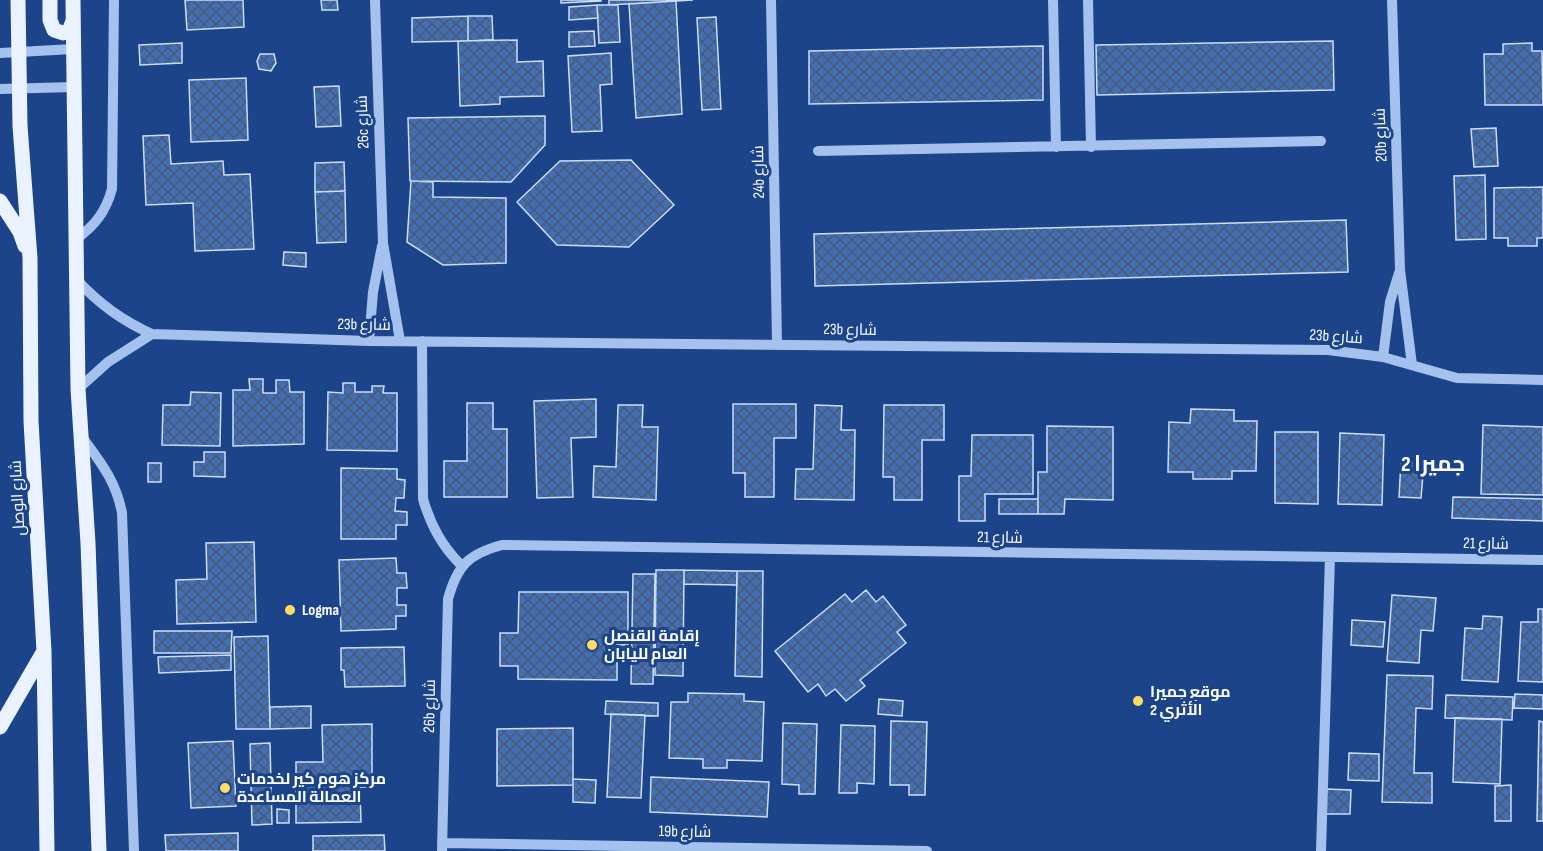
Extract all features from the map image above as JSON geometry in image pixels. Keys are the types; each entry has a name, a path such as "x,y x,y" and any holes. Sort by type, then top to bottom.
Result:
{"main road":[{"name":"شارع الوصل","path":"18,0 20,126 30,258 32,422 44,651 47,851"},
{"path":"50,0 50,20 54,30 58,33 69,31 73,21"},
{"path":"73,0 78,389 96,739 99,851"},
{"path":"0,201 20,232 30,258"},
{"path":"0,727 44,651"}],"street":[{"path":"76,239 96,223 109,201 112,189 114,0"},
{"name":"26c شارع","path":"375,0 383,243 400,341"},
{"name":"24b شارع","path":"771,0 777,344"},
{"path":"1053,0 1056,147"},
{"path":"1088,0 1090,147"},
{"name":"20b شارع","path":"1392,0 1400,270 1412,365"},
{"path":"0,52 73,49"},
{"path":"0,88 73,87"},
{"path":"818,151 1321,141"},
{"name":"26c شارع","path":"369,341 373,292 383,243"},
{"name":"20b شارع","path":"1383,357 1390,302 1400,270"},
{"name":"23b شارع","path":"77,280 111,312 131,325 152,334 369,341 1328,350 1383,357 1457,378 1543,380"},
{"path":"78,389 108,362 152,334"},
{"path":"423,341 423,499 428,518 437,535 461,565"},
{"path":"82,437 115,486 122,513 134,851"},
{"name":"شارع 21","path":"461,565 480,552 502,545 1543,560"},
{"path":"1321,851 1330,557"},
{"name":"26b شارع","path":"442,847 448,599 461,565"},
{"name":"19b شارع","path":"442,847 927,851"}],"building":[{"path":"185,0 243,0 244,27 187,30"},
{"path":"321,0 337,0 338,10 322,10"},
{"path":"561,0 601,0 601,1 561,3"},
{"path":"609,0 693,0 609,5"},
{"path":"676,1 682,114 636,118 629,4"},
{"path":"597,5 598,18 569,20 569,7"},
{"path":"597,5 618,5 620,42 599,43"},
{"path":"468,16 492,16 493,40 468,41"},
{"path":"468,16 468,41 412,42 412,18"},
{"path":"716,17 721,109 702,110 697,18"},
{"path":"594,31 595,46 569,47 569,32"},
{"path":"517,40 517,62 543,61 544,96 500,97 500,104 460,106 458,41"},
{"path":"1333,41 1334,90 1097,95 1096,45"},
{"path":"182,43 182,63 140,65 139,45"},
{"path":"1532,43 1532,51 1542,51 1543,105 1485,105 1484,54 1503,54 1503,44"},
{"path":"1043,46 1043,100 809,104 809,51"},
{"path":"611,53 612,84 600,85 602,131 572,132 568,56"},
{"path":"260,54 274,54 276,63 271,71 259,69 257,61"},
{"path":"246,78 248,140 191,142 189,80"},
{"path":"339,86 341,126 316,127 314,87"},
{"path":"545,116 545,145 511,182 410,181 408,118"},
{"path":"1496,128 1498,166 1474,167 1471,129"},
{"path":"169,135 171,164 223,161 224,175 250,174 254,249 195,251 193,203 146,205 143,136"},
{"path":"631,160 674,205 629,247 557,245 517,202 560,161"},
{"path":"344,162 345,191 315,192 315,163"},
{"path":"1485,175 1486,239 1456,240 1454,176"},
{"path":"411,181 433,182 433,197 506,198 506,263 443,265 407,242"},
{"path":"1543,187 1543,238 1537,238 1537,246 1508,246 1508,238 1494,238 1494,188"},
{"path":"345,191 346,242 317,243 315,192"},
{"path":"1346,220 1348,272 815,286 814,234"},
{"path":"284,252 306,253 306,267 283,265"},
{"path":"249,379 263,379 263,393 276,393 276,380 289,380 290,392 304,392 304,444 233,446 233,390 250,390"},
{"path":"343,383 355,383 355,392 372,392 372,386 384,386 383,393 397,393 397,451 327,450 328,392 343,393"},
{"path":"191,392 221,393 220,446 162,445 163,405 190,405"},
{"path":"596,399 596,437 571,438 573,497 537,498 534,401"},
{"path":"467,403 493,403 493,429 507,429 507,497 444,497 444,461 467,461"},
{"path":"733,404 796,404 796,438 774,438 774,497 745,497 745,473 733,473"},
{"path":"618,405 643,405 642,427 658,427 656,500 593,497 594,466 616,467"},
{"path":"815,405 842,406 841,430 855,430 854,500 795,499 796,469 813,469"},
{"path":"884,405 944,405 944,440 922,440 922,500 894,500 894,477 883,477"},
{"path":"1191,409 1234,410 1234,421 1257,421 1256,471 1232,471 1232,479 1193,479 1193,472 1168,472 1169,422 1190,423"},
{"path":"1483,425 1543,427 1543,495 1481,494"},
{"path":"1047,426 1113,427 1113,500 1065,499 1064,514 1038,514 1038,472 1047,472"},
{"path":"1275,432 1318,432 1318,504 1275,503"},
{"path":"1340,433 1384,435 1382,505 1338,504"},
{"path":"972,435 1033,435 1033,494 985,494 985,521 959,521 959,476 971,476"},
{"path":"204,452 225,452 225,477 194,476 194,462 204,462"},
{"path":"1401,462 1424,463 1421,498 1399,497"},
{"path":"148,463 161,463 161,482 148,482"},
{"path":"341,468 397,469 397,479 405,480 404,498 396,498 395,511 407,512 407,525 396,525 396,539 341,539"},
{"path":"1453,497 1543,499 1543,521 1452,518"},
{"path":"999,499 1038,499 1038,514 999,514"},
{"path":"254,542 256,622 177,624 176,580 207,579 206,543"},
{"path":"396,558 397,573 406,573 407,588 397,588 397,605 406,605 406,616 396,616 396,629 341,631 339,560"},
{"path":"656,570 684,570 683,676 655,675"},
{"path":"684,570 737,571 737,585 684,584"},
{"path":"737,571 763,571 762,677 735,676"},
{"path":"633,574 655,574 653,684 631,684"},
{"path":"866,590 876,602 883,596 906,625 897,632 906,643 860,680 865,686 846,701 835,689 826,696 818,684 808,692 775,651 845,594 852,602"},
{"path":"519,592 628,592 628,645 617,645 617,680 518,679 518,666 500,666 500,633 518,633"},
{"path":"1392,595 1436,598 1433,631 1421,630 1419,663 1387,661"},
{"path":"1538,609 1543,609 1543,682 1518,681 1521,622 1538,622"},
{"path":"1483,616 1502,617 1498,682 1462,680 1465,628 1482,629"},
{"path":"1352,620 1385,622 1383,647 1351,645"},
{"path":"154,631 232,631 231,653 154,653"},
{"path":"268,636 270,729 236,729 234,637"},
{"path":"404,647 405,686 345,687 344,670 341,670 341,648"},
{"path":"231,655 231,670 159,673 158,657"},
{"path":"1387,675 1433,676 1432,709 1416,708 1414,773 1432,773 1432,803 1382,802"},
{"path":"688,693 744,694 744,701 764,702 762,761 727,760 727,768 703,768 703,759 669,758 671,702 688,702"},
{"path":"1515,694 1543,695 1543,709 1514,708"},
{"path":"1446,695 1513,697 1512,720 1445,718"},
{"path":"879,699 903,701 902,716 878,714"},
{"path":"606,701 658,703 658,716 605,714"},
{"path":"311,706 311,728 270,729 270,707"},
{"path":"611,714 645,715 641,798 607,797"},
{"path":"1455,718 1502,719 1500,784 1453,782"},
{"path":"891,721 927,722 925,795 909,795 909,785 890,785"},
{"path":"1539,721 1543,722 1543,821 1537,821"},
{"path":"783,723 817,724 815,794 799,794 799,785 782,784"},
{"path":"372,724 372,787 360,787 361,822 296,823 296,762 323,762 322,725"},
{"path":"841,725 875,726 874,784 857,783 857,793 839,793"},
{"path":"573,728 573,785 497,786 497,729"},
{"path":"233,741 236,806 191,808 188,743"},
{"path":"270,743 272,824 252,825 250,744"},
{"path":"1349,753 1379,754 1379,781 1348,780"},
{"path":"651,777 769,782 767,817 650,812"},
{"path":"573,779 596,780 595,803 573,802"},
{"path":"1511,785 1511,821 1495,821 1495,786"},
{"path":"1326,789 1351,790 1350,814 1325,814"},
{"path":"277,809 289,810 289,823 277,823"},
{"path":"238,833 238,851 166,851 165,835"},
{"path":"384,835 385,851 313,851 313,836"}],"place":[{"name":"Logma","path":"290,610"},
{"name":"إقامة القنصل العام لليابان","path":"592,645"},
{"name":"موقع جميرا 2 الأثري","path":"1138,701"},
{"name":"مركز هوم كير لخدمات العمالة المساعدة","path":"225,788"}],"district":[{"name":"جميرا 2","path":"1433,464"}]}
